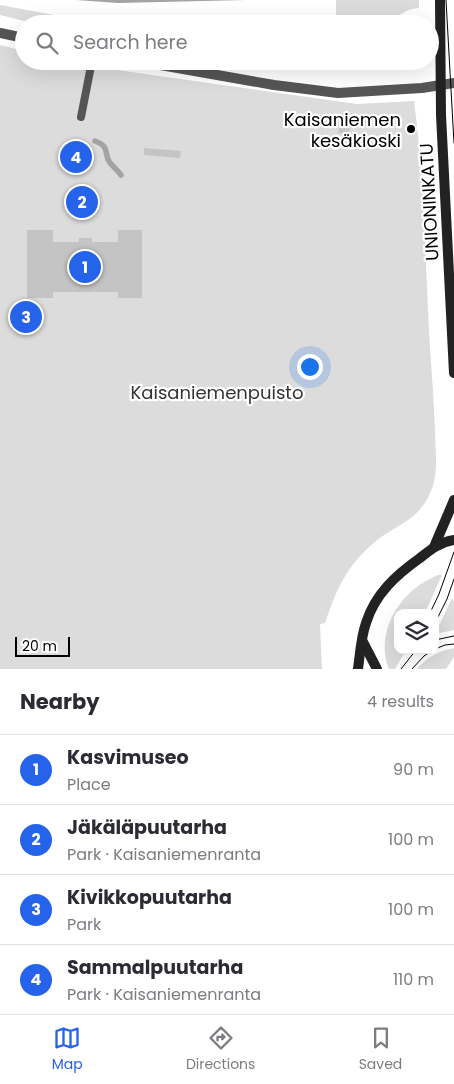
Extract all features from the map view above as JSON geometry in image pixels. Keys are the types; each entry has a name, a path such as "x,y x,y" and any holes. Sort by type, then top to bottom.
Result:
{"main road":[{"name":"UNIONINKATU","path":"440,0 441,115 454,373"},
{"path":"434,547 454,500"},
{"path":"358,669 365,624 371,608 380,594 402,571 434,547 454,540"},
{"path":"362,640 376,669"}],"street":[{"path":"0,33 15,36"},
{"path":"189,70 274,85 338,93 422,88 454,83"}],"lane":[{"path":"81,117 90,70"}],"green space":[{"path":"336,0 419,0 419,8 400,15 336,15"},
{"path":"0,5 54,15 15,15 15,19 0,15"},
{"name":"Kaisaniemenpuisto","path":"0,45 15,49 15,70 117,70 357,104 414,101 423,194 428,317 435,421 435,477 426,501 414,516 376,541 357,559 344,578 325,623 320,624 322,669 0,669"},
{"path":"442,575 427,609 397,609 413,590 425,581"},
{"path":"452,598 454,602 454,630 439,633 439,626"},
{"path":"394,613 394,654 404,654 395,669 389,669 385,654 388,626"},
{"path":"454,648 454,657 446,669 417,669 425,661 443,651"}],"shaded area":[{"path":"76,0 246,0 118,3"}],"building":[{"path":"340,126 350,128 349,135 338,133"},
{"path":"144,148 181,151 180,158 144,155"},
{"path":"27,230 53,230 53,242 79,242 79,238 92,238 92,242 118,242 118,230 142,230 142,298 118,298 118,292 53,292 53,298 27,298"}],"waterway":[{"path":"95,141 105,148 110,163 121,175"}],"tram line":[{"path":"446,0 454,143"},
{"path":"432,609 454,552"},
{"path":"439,615 454,579"},
{"path":"439,639 454,636"},
{"path":"439,647 454,644"},
{"path":"401,669 413,654"},
{"path":"412,669 427,654"}],"place":[{"name":"Kaisaniemen kesäkioski","path":"411,129"},
{"name":"Sammalpuutarha","path":"76,157"},
{"name":"Jäkäläpuutarha","path":"82,202"},
{"name":"Kasvimuseo","path":"85,267"},
{"name":"Kivikkopuutarha","path":"26,317"}]}
